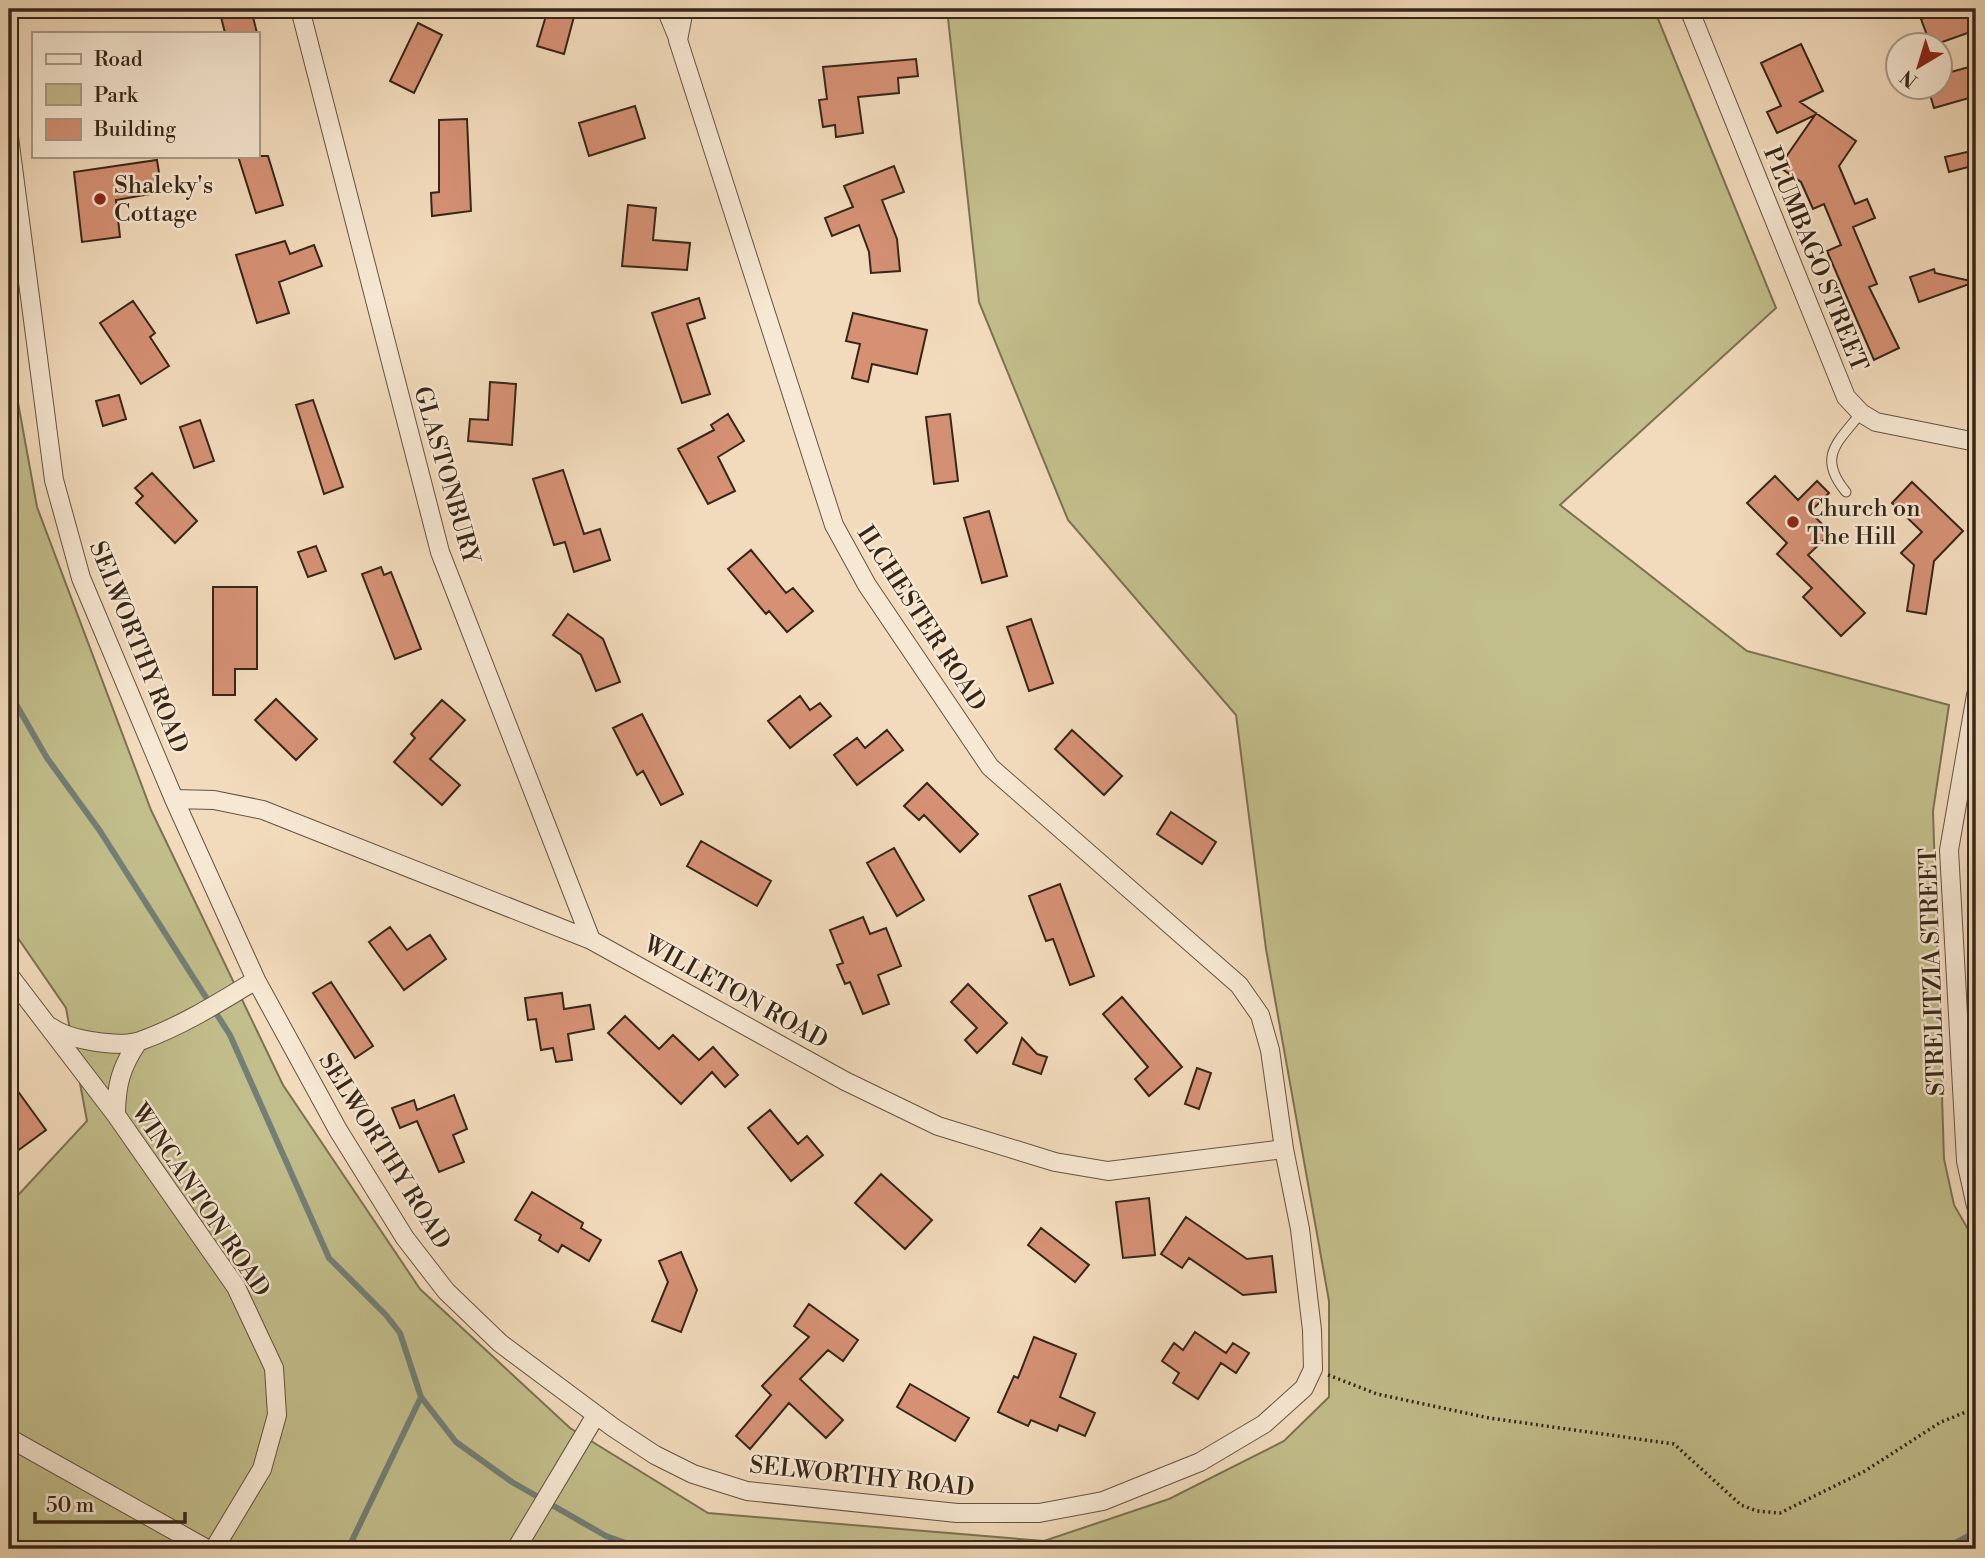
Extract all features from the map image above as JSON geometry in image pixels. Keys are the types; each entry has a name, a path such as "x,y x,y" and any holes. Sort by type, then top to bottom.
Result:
{"street":[{"name":"GLASTONBURY","path":"299,9 440,552 591,940"},
{"path":"667,9 678,40"},
{"name":"ILCHESTER ROAD","path":"684,9 678,40 834,525 867,585 990,767 1239,985 1260,1015 1270,1050 1284,1149"},
{"name":"PLUMBAGO STREET","path":"1689,9 1838,380 1861,413"},
{"name":"SELWORTHY ROAD","path":"9,137 54,480 81,578 174,799 257,980 338,1130 405,1238 446,1291 500,1343 596,1415 665,1460 693,1474 747,1491 957,1513 1039,1513 1103,1501 1200,1462 1264,1424 1304,1388 1313,1369"},
{"path":"1861,413 1892,426 1976,442"},
{"name":"STRELITZIA STREET","path":"1976,695 1948,850 1966,1161 1976,1206"},
{"name":"WILLETON ROAD","path":"174,799 238,803 264,810 591,940 845,1081 937,1126 1055,1163 1108,1171 1284,1149"},
{"name":"WINCANTON ROAD","path":"9,975 116,1115 236,1287 274,1368 276,1415 261,1469 214,1549"},
{"path":"41,1020 63,1036 89,1041 138,1042 199,1013 257,980"},
{"path":"116,1115 116,1086 122,1065 138,1042"},
{"path":"1284,1149 1300,1229 1312,1330 1313,1369"},
{"path":"516,1549 596,1415"},
{"path":"9,1438 207,1549"}],"lane":[{"path":"1846,492 1833,476 1832,452 1861,413"}],"path":[{"path":"1313,1369 1377,1394 1438,1408 1489,1418 1674,1444 1741,1504 1757,1511 1780,1513 1865,1471 1941,1422 1976,1408"}],"green space":[{"path":"947,9 1654,9 1776,308 1560,505 1747,651 1949,705 1933,811 1944,1159 1954,1205 1976,1243 1976,1549 9,1549 9,1205 87,1121 66,1008 9,925 9,353 37,507 151,810 283,1085 420,1289 570,1428 708,1513 1044,1541 1169,1499 1284,1441 1329,1397 1329,1301 1266,949 1236,715 1068,520 979,302"}],"building":[{"path":"219,9 251,9 257,32 225,32"},
{"path":"548,9 576,9 564,54 537,46"},
{"path":"1947,9 1974,9 1976,30 1954,38 1954,32 1926,32 1921,19"},
{"path":"418,23 442,35 414,93 390,81"},
{"path":"1801,44 1823,91 1800,102 1856,141 1839,166 1855,204 1867,199 1875,218 1853,227 1877,284 1869,287 1899,348 1874,360 1827,251 1841,245 1824,204 1813,209 1801,182 1779,167 1815,115 1777,133 1767,112 1781,106 1761,63"},
{"path":"916,59 918,76 898,78 899,93 858,97 863,133 836,137 835,125 823,127 819,100 827,99 823,67"},
{"path":"1976,65 1976,96 1934,108 1932,102 1954,102 1954,71"},
{"path":"635,106 645,138 589,156 579,123"},
{"path":"467,119 471,211 432,216 431,193 439,192 439,120"},
{"path":"1976,150 1976,165 1949,172 1945,157"},
{"path":"268,156 283,205 256,213 239,158"},
{"path":"157,160 162,192 116,200 120,237 82,242 74,172"},
{"path":"894,166 904,192 882,200 897,239 900,271 871,273 869,252 859,225 832,236 825,218 853,207 844,186"},
{"path":"628,205 656,208 653,240 690,243 687,270 622,266"},
{"path":"285,241 290,254 314,245 322,266 279,282 289,313 257,323 236,255"},
{"path":"1934,269 1935,273 1975,282 1919,302 1910,277"},
{"path":"699,298 705,318 687,324 710,394 682,403 652,313"},
{"path":"133,301 155,333 150,337 169,366 141,384 100,323"},
{"path":"853,313 927,330 917,374 872,364 868,382 852,378 860,344 846,341"},
{"path":"490,382 516,384 512,445 468,441 470,419 488,420"},
{"path":"119,395 126,419 103,426 96,401"},
{"path":"313,400 343,487 324,494 296,405"},
{"path":"728,414 744,441 718,457 735,491 708,504 678,449 714,430 711,425"},
{"path":"950,414 958,481 934,484 926,417"},
{"path":"200,420 214,461 194,468 180,427"},
{"path":"563,470 584,534 600,529 610,560 574,572 565,542 554,545 533,479"},
{"path":"152,473 197,521 175,543 136,503 143,496 135,488"},
{"name":"Church on The Hill","path":"1775,476 1798,500 1817,481 1829,493 1810,512 1831,533 1808,555 1865,613 1841,636 1803,597 1812,588 1777,554 1787,543 1747,503"},
{"path":"1912,482 1963,531 1934,561 1926,614 1907,611 1914,565 1901,553 1922,532 1892,503"},
{"path":"989,511 1007,576 982,583 964,518"},
{"path":"316,546 326,571 308,577 298,552"},
{"path":"751,550 786,593 793,588 813,611 787,632 769,611 766,614 728,569"},
{"path":"381,567 384,575 391,572 421,649 395,659 362,574"},
{"path":"213,587 257,587 257,669 235,669 235,695 213,695"},
{"path":"568,614 603,639 620,682 596,691 581,655 553,635"},
{"path":"1031,619 1053,683 1029,691 1007,627"},
{"path":"800,696 810,710 820,703 831,716 790,748 768,721"},
{"path":"276,699 317,739 296,760 255,720"},
{"path":"442,700 465,720 430,759 460,785 442,805 394,762 415,738 411,734"},
{"path":"642,714 683,794 661,805 643,771 637,775 613,728"},
{"path":"887,730 903,750 857,785 834,755 857,738 865,748"},
{"path":"1072,730 1122,776 1104,795 1055,749"},
{"path":"927,783 978,834 960,852 924,815 919,820 904,806"},
{"path":"1171,812 1216,842 1202,864 1157,834"},
{"path":"701,841 771,881 757,906 687,866"},
{"path":"894,848 924,900 897,916 867,863"},
{"path":"1060,884 1094,976 1070,985 1053,939 1046,941 1029,896"},
{"path":"863,917 870,934 886,928 901,966 878,975 889,1004 863,1014 850,982 845,984 837,965 843,963 830,930"},
{"path":"390,927 407,950 430,935 446,959 404,990 369,942"},
{"path":"331,982 373,1046 355,1058 313,993"},
{"path":"968,984 1007,1023 977,1053 965,1040 977,1028 951,1002"},
{"path":"562,993 564,1009 590,1005 594,1029 568,1034 572,1060 556,1062 553,1048 541,1050 536,1019 528,1020 525,998"},
{"path":"1122,997 1182,1067 1149,1096 1135,1079 1148,1067 1103,1014"},
{"path":"625,1016 659,1049 673,1035 699,1060 713,1047 738,1075 725,1087 712,1072 681,1104 608,1033"},
{"path":"1022,1038 1037,1054 1047,1057 1041,1074 1013,1064"},
{"path":"1197,1068 1211,1073 1199,1109 1185,1104"},
{"path":"9,1079 46,1130 9,1157 9,1137 15,1132 9,1123"},
{"path":"454,1095 467,1129 453,1135 464,1162 439,1172 417,1121 400,1128 392,1108 414,1100 417,1110"},
{"path":"770,1110 798,1144 807,1136 823,1155 791,1181 748,1128"},
{"path":"881,1174 932,1220 905,1249 855,1203"},
{"path":"532,1192 583,1223 581,1228 601,1240 589,1261 562,1245 558,1252 539,1240 541,1235 515,1220"},
{"path":"1149,1198 1155,1255 1123,1258 1116,1202"},
{"path":"1186,1217 1247,1259 1272,1256 1276,1292 1243,1295 1189,1258 1182,1268 1161,1254"},
{"path":"1041,1228 1089,1265 1075,1282 1028,1245"},
{"path":"681,1252 697,1290 681,1332 652,1321 668,1282 659,1261"},
{"path":"809,1304 858,1340 843,1361 828,1350 800,1379 843,1420 826,1438 789,1403 750,1449 736,1436 771,1395 762,1386 809,1337 794,1326"},
{"path":"1195,1332 1226,1353 1233,1343 1249,1353 1236,1373 1221,1363 1198,1399 1173,1383 1179,1373 1162,1361 1174,1343 1183,1350"},
{"path":"1034,1337 1076,1354 1060,1397 1095,1413 1085,1436 1059,1425 1057,1431 1031,1420 1028,1426 998,1412 1014,1376 1018,1378"},
{"path":"910,1384 969,1418 955,1441 897,1407"}],"waterway":[{"path":"9,692 47,758 100,831 230,1035 329,1258 386,1315 400,1333 421,1397 456,1442 512,1482 606,1536 643,1549"},
{"path":"348,1549 421,1397"},
{"path":"1944,1549 1976,1532"}],"place":[{"name":"Shaleky's Cottage","path":"100,199"},
{"name":"Church on The Hill","path":"1793,522"}]}
